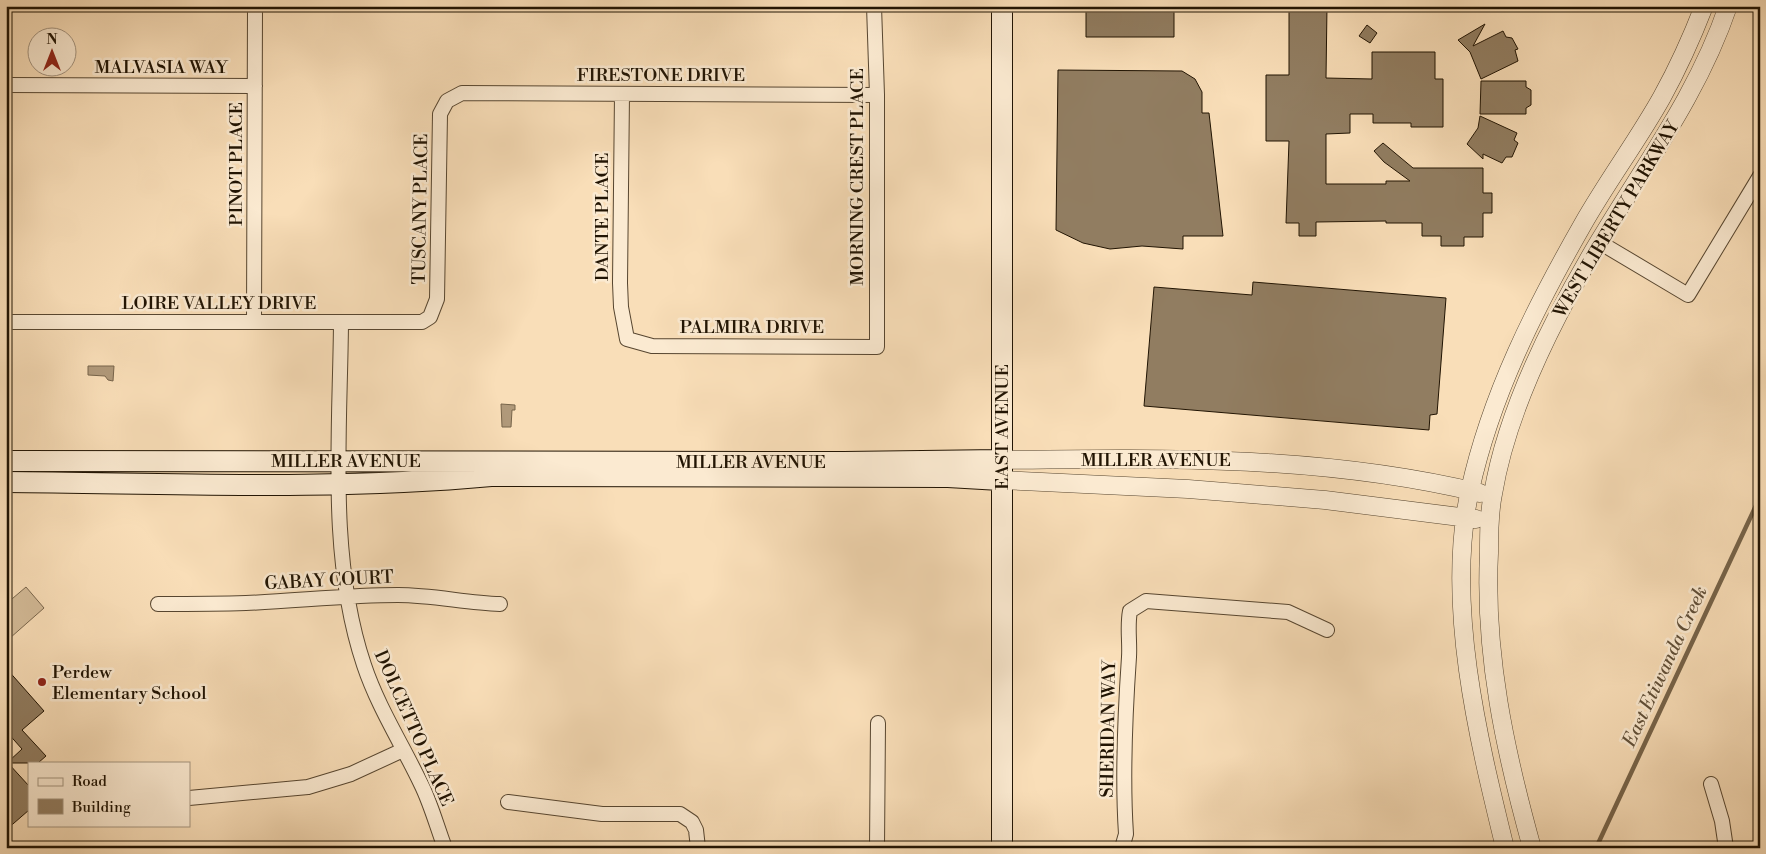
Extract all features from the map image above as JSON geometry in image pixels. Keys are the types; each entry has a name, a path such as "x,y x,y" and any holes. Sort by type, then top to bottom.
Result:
{"main road":[{"name":"EAST AVENUE","path":"1002,6 1000,470 1002,848"},
{"name":"MILLER AVENUE","path":"6,461 844,462 1000,470"},
{"name":"MILLER AVENUE","path":"6,482 340,484 422,482 491,476 948,477 1000,470"}],"street":[{"name":"PINOT PLACE","path":"254,322 255,6"},
{"name":"MORNING CREST PLACE","path":"874,6 877,95 877,347"},
{"name":"WEST LIBERTY PARKWAY","path":"1506,848 1474,706 1465,644 1462,587 1466,518 1470,490 1488,422 1517,349 1590,211 1662,97 1686,50 1704,6"},
{"name":"WEST LIBERTY PARKWAY","path":"1532,848 1514,781 1500,714 1489,634 1492,496 1508,438 1531,374 1547,337 1599,242 1671,128 1696,83 1728,6"},
{"name":"MALVASIA WAY","path":"6,85 255,86"},
{"name":"FIRESTONE DRIVE","path":"447,100 462,93 877,95"},
{"name":"DANTE PLACE","path":"622,94 620,283 621,307 628,339"},
{"name":"TUSCANY PLACE","path":"430,318 437,299 439,121 443,106 447,100"},
{"path":"1599,242 1688,295 1760,176"},
{"name":"LOIRE VALLEY DRIVE","path":"6,322 414,323 430,318"},
{"name":"DOLCETTO PLACE","path":"342,323 341,556 346,596 364,665 373,690 422,786 445,848"},
{"name":"PALMIRA DRIVE","path":"628,339 652,346 877,347"},
{"name":"MILLER AVENUE","path":"1000,470 1134,458 1288,463 1376,472 1492,496"},
{"name":"MILLER AVENUE","path":"1000,470 1188,489 1325,500 1490,521"},
{"name":"GABAY COURT","path":"158,604 248,603 346,596 414,595 500,604"},
{"name":"SHERIDAN WAY","path":"1122,848 1126,834 1125,707 1130,611 1146,601 1288,612 1327,630"},
{"path":"1474,706 1488,719 1500,776 1504,781 1514,781"},
{"path":"877,848 878,723"},
{"path":"190,798 308,787 351,774 403,750"},
{"path":"1711,784 1722,821 1726,848"},
{"path":"508,802 602,814 680,814 692,822 696,830 698,848"}],"shaded area":[{"path":"88,366 114,366 113,381 108,380 105,376 88,375"},
{"path":"501,404 515,405 515,410 512,410 511,427 502,427"},
{"path":"26,587 44,608 10,638 6,633 6,604"}],"building":[{"path":"1086,6 1174,6 1174,37 1086,37"},
{"path":"1289,6 1327,6 1326,78 1372,79 1372,52 1435,52 1435,79 1443,79 1443,127 1411,127 1411,123 1373,123 1373,114 1350,114 1350,133 1326,134 1326,184 1386,184 1386,181 1410,181 1384,162 1374,151 1383,143 1413,168 1483,168 1483,193 1492,193 1492,213 1483,213 1483,237 1464,237 1464,246 1441,246 1441,236 1422,236 1422,223 1386,223 1386,221 1316,222 1316,236 1299,236 1299,223 1286,223 1289,141 1266,141 1266,75 1289,75"},
{"path":"1485,24 1473,46 1503,31 1506,37 1512,38 1518,49 1515,50 1518,61 1481,79 1470,52 1458,40"},
{"path":"1367,25 1377,33 1370,43 1359,36"},
{"path":"1058,70 1182,71 1195,79 1202,92 1202,113 1209,113 1223,236 1183,236 1183,249 1142,246 1110,249 1083,243 1056,230"},
{"path":"1481,81 1526,81 1526,87 1531,90 1531,105 1526,108 1526,114 1480,114"},
{"path":"1480,116 1517,133 1514,140 1518,143 1512,157 1506,157 1502,163 1483,154 1483,159 1467,144 1478,128"},
{"path":"1253,282 1446,298 1437,414 1430,415 1429,430 1144,406 1154,287 1252,295"},
{"path":"6,668 44,711 22,730 46,756 39,762 8,763 28,785 28,811 6,830 6,761 8,762 22,749 6,731"}],"waterway":[{"name":"East Etiwanda Creek","path":"1596,848 1760,497"}],"place":[{"name":"Perdew Elementary School","path":"42,682"}]}
